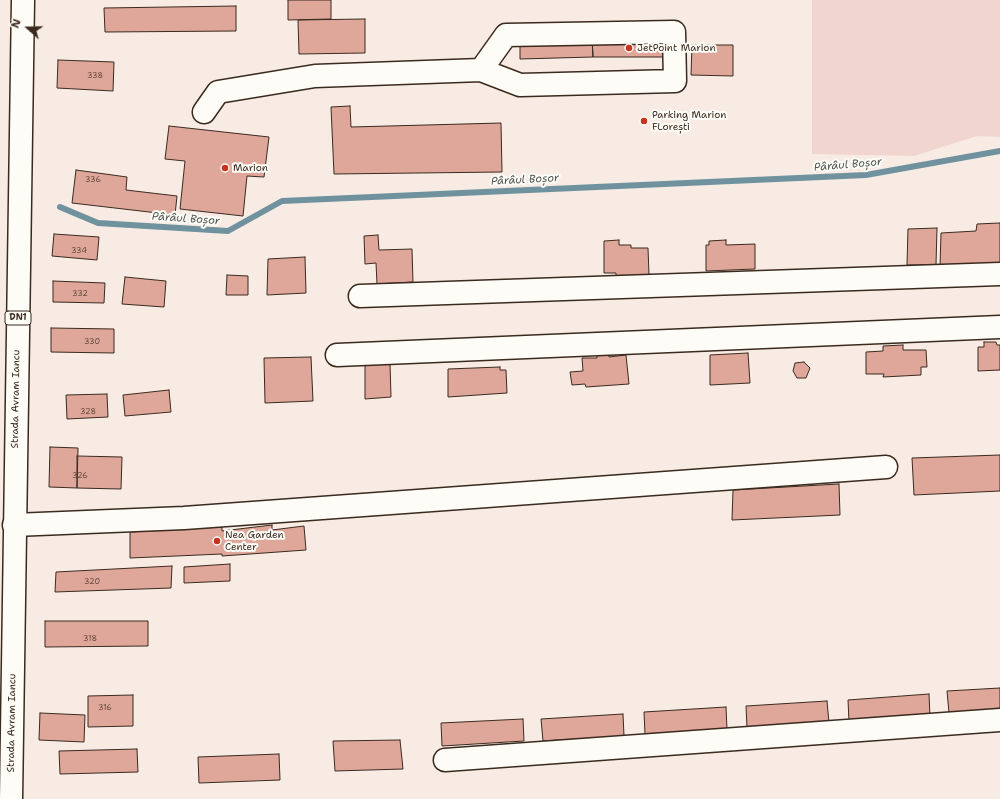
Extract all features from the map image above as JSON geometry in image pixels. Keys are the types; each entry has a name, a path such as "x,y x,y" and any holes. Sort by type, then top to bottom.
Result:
{"main road":[{"name":"Strada Avram Iancu","path":"11,799 23,0"},
{"path":"204,112 218,92 315,76 481,70 520,85 675,81 674,32 506,35 481,70"},
{"path":"360,296 1000,274"},
{"path":"337,355 1000,327"},
{"path":"14,525 184,518 886,467"},
{"path":"445,760 1000,720"}],"shaded area":[{"path":"812,0 1000,0 1000,137 977,136 914,156 812,154"}],"building":[{"path":"288,0 331,0 331,19 288,20"},
{"path":"236,6 236,31 105,32 104,8"},
{"path":"365,19 365,53 299,54 298,20"},
{"name":"JetPoint Marion","path":"592,38 665,38 666,57 593,57"},
{"path":"592,38 593,57 520,59 520,40"},
{"path":"692,45 733,45 733,76 691,75"},
{"path":"58,60 114,62 113,91 57,88"},
{"path":"350,106 351,127 501,123 502,172 334,174 331,107"},
{"name":"Marion","path":"169,126 269,137 264,177 247,176 243,216 180,209 185,161 165,159"},
{"path":"76,170 127,177 126,190 177,196 175,215 72,203"},
{"path":"1000,223 1000,263 940,267 941,233 976,231 977,224"},
{"path":"937,228 936,265 907,265 908,229"},
{"path":"54,234 99,237 97,260 52,256"},
{"path":"378,235 379,250 412,249 413,282 377,284 376,263 365,264 364,236"},
{"path":"619,240 619,245 631,245 631,248 648,248 649,275 616,277 616,273 604,273 604,241"},
{"path":"726,240 726,245 755,244 755,269 706,271 706,245 709,245 709,241"},
{"path":"305,257 306,293 267,295 268,259"},
{"path":"227,275 248,276 248,295 226,295"},
{"path":"125,277 166,281 164,307 122,304"},
{"path":"53,281 105,283 104,303 53,302"},
{"path":"51,328 114,329 114,353 51,352"},
{"path":"984,342 996,342 997,345 1000,345 1000,370 978,371 978,347 984,347"},
{"path":"903,345 903,350 926,350 927,367 921,367 921,375 883,377 884,374 866,374 866,352 883,351 883,346"},
{"path":"608,353 609,357 626,355 629,384 586,387 585,384 572,385 570,372 583,371 582,358 597,358 597,354"},
{"path":"748,353 750,383 710,385 710,355"},
{"path":"311,357 313,401 265,403 264,358"},
{"path":"804,362 810,368 806,378 797,378 793,371 795,363"},
{"path":"390,363 391,397 365,399 365,364"},
{"path":"500,367 500,370 506,370 507,393 448,397 448,369"},
{"path":"169,390 171,412 125,416 123,395"},
{"path":"107,394 108,417 67,419 66,395"},
{"path":"50,447 78,448 77,488 49,487"},
{"path":"1000,455 1000,491 914,495 912,458"},
{"path":"77,456 122,457 121,489 77,488"},
{"path":"839,484 840,515 732,520 733,490"},
{"name":"Nea Garden Center","path":"272,525 272,530 304,526 306,550 222,556 222,554 130,558 130,532 222,527 222,531"},
{"path":"230,564 230,581 184,583 184,567"},
{"path":"172,566 171,588 55,592 56,572"},
{"path":"45,621 148,621 148,646 45,647"},
{"path":"1000,688 1000,710 949,713 947,691"},
{"path":"929,694 930,717 849,722 848,700"},
{"path":"133,695 133,726 88,727 88,696"},
{"path":"827,701 829,723 747,728 746,706"},
{"path":"726,707 727,729 645,734 644,712"},
{"path":"40,713 85,715 84,742 39,740"},
{"path":"623,714 624,736 543,741 541,719"},
{"path":"523,719 524,741 442,746 441,723"},
{"path":"400,740 403,769 335,771 333,741"},
{"path":"137,749 138,772 60,774 59,751"},
{"path":"279,754 280,780 199,783 198,757"}],"waterway":[{"name":"Pârâul Boșor","path":"60,207 98,223 228,231 282,201 866,175 1000,151"}],"place":[{"name":"JetPoint Marion","path":"629,48"},
{"name":"Parking Marion FLorești","path":"644,121"},
{"name":"Marion","path":"225,168"},
{"name":"Nea Garden Center","path":"217,541"}]}
